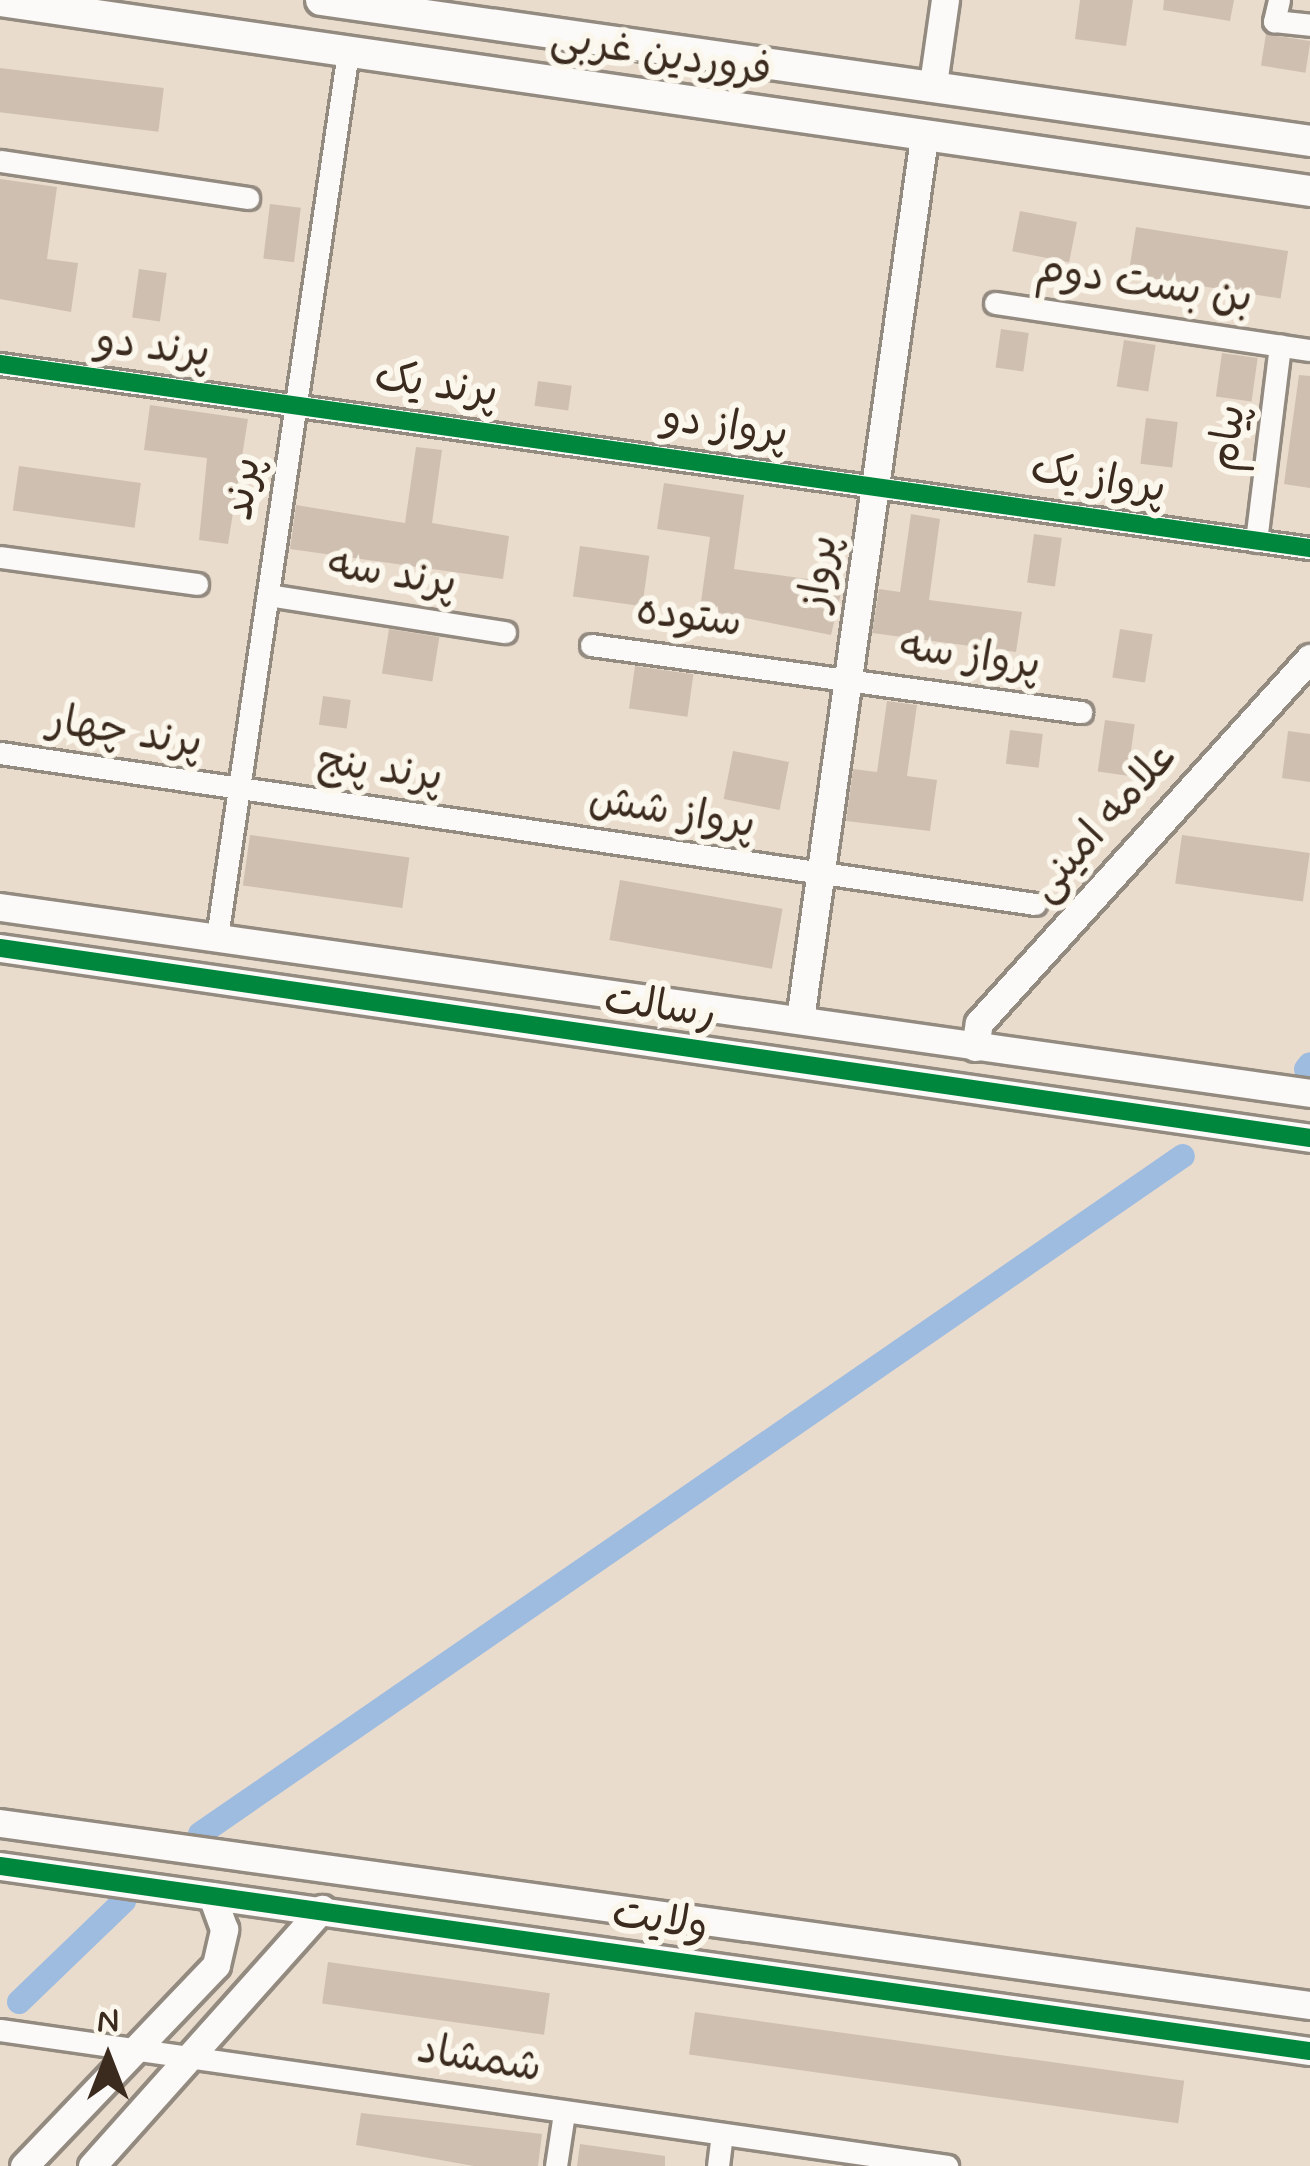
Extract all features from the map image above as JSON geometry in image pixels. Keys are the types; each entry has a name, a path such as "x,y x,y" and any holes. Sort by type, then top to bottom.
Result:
{"main road":[{"name":"فروردین غربی","path":"321,0 1310,141"},
{"name":"فروردین غربی","path":"0,1 1310,191"}],"street":[{"path":"933,84 945,0"},
{"path":"1279,0 1274,21 1310,25"},
{"name":"پرند","path":"217,937 348,52"},
{"name":"پرواز","path":"800,1019 924,138"},
{"path":"0,160 248,198"},
{"name":"بن بست دوم","path":"995,303 1310,350"},
{"name":"پیام","path":"1256,541 1280,345"},
{"name":"پرند دو","path":"0,364 296,402"},
{"name":"پرند یک","path":"296,402 566,442"},
{"name":"پرواز دو","path":"566,442 875,483"},
{"name":"پرواز یک","path":"875,483 1310,548"},
{"path":"0,557 197,584"},
{"name":"پرند سه","path":"268,595 505,632"},
{"name":"ستوده","path":"591,645 848,680"},
{"name":"علامه امینی","path":"975,1047 979,1023 1310,658"},
{"name":"پرواز سه","path":"848,680 1081,712"},
{"name":"پرند چهار","path":"0,753 238,790"},
{"name":"پرند پنج","path":"238,790 511,828"},
{"name":"پرواز شش","path":"511,828 1035,904"},
{"name":"رسالت","path":"0,907 1310,1093"},
{"name":"رسالت","path":"0,948 1310,1138"},
{"name":"ولایت","path":"0,1823 1310,2006"},
{"name":"ولایت","path":"0,1866 1310,2051"},
{"path":"23,2166 216,1964 224,1929 212,1896"},
{"path":"92,2166 322,1909"},
{"name":"شمشاد","path":"0,2030 946,2166"},
{"path":"556,2166 564,2113"},
{"path":"718,2166 722,2135"}],"building":[{"path":"1080,0 1133,0 1126,46 1075,39"},
{"path":"1164,0 1234,0 1230,21 1163,10"},
{"path":"1266,34 1310,41 1305,73 1261,66"},
{"path":"0,68 164,88 158,132 0,112"},
{"path":"0,179 57,187 47,259 78,263 71,312 0,299"},
{"path":"270,204 301,208 294,262 263,259"},
{"path":"1020,211 1077,222 1069,262 1012,251"},
{"path":"1136,227 1288,251 1281,298 1128,274"},
{"path":"139,269 167,273 160,321 132,318"},
{"path":"1001,329 1029,333 1023,372 996,368"},
{"path":"1124,340 1156,345 1148,391 1117,386"},
{"path":"1222,353 1258,358 1252,402 1216,397"},
{"path":"1299,375 1310,376 1310,488 1284,484"},
{"path":"538,381 572,386 568,410 535,406"},
{"path":"150,405 248,419 228,544 199,540 207,458 144,450"},
{"path":"1146,418 1178,422 1172,468 1140,464"},
{"path":"416,447 442,450 432,523 509,536 503,579 290,549 296,505 405,523"},
{"path":"19,466 141,483 135,528 13,511"},
{"path":"664,483 744,495 734,569 843,584 831,635 700,609 710,537 657,529"},
{"path":"911,514 940,519 929,600 1022,612 1016,652 872,633 879,589 900,592"},
{"path":"1034,534 1062,538 1055,586 1027,583"},
{"path":"580,546 649,556 642,606 573,597"},
{"path":"389,629 439,637 432,681 382,673"},
{"path":"1120,629 1153,634 1145,683 1112,677"},
{"path":"635,666 693,674 687,717 629,709"},
{"path":"323,696 351,700 347,729 319,725"},
{"path":"887,701 917,705 907,776 937,780 930,831 846,821 853,769 877,772"},
{"path":"1105,720 1135,724 1127,776 1098,771"},
{"path":"1010,730 1043,734 1039,768 1006,764"},
{"path":"1288,731 1310,734 1310,782 1282,778"},
{"path":"733,751 789,762 780,810 724,799"},
{"path":"250,835 409,857 402,908 243,886"},
{"path":"1182,835 1310,853 1303,901 1175,884"},
{"path":"620,880 782,909 772,969 609,940"},
{"path":"328,1962 550,1993 544,2035 322,2004"},
{"path":"695,2012 1184,2081 1178,2123 689,2055"},
{"path":"361,2113 542,2134 538,2166 474,2166 356,2145"},
{"path":"580,2144 665,2156 665,2166 577,2166"}],"waterway":[{"path":"1306,1069 1310,1064"},
{"path":"200,1834 1183,1156"},
{"path":"19,2002 124,1901"}],"cycle path":[{"path":"0,364 1310,548"},
{"path":"0,948 1310,1138"},
{"path":"0,1866 1310,2051"}]}
